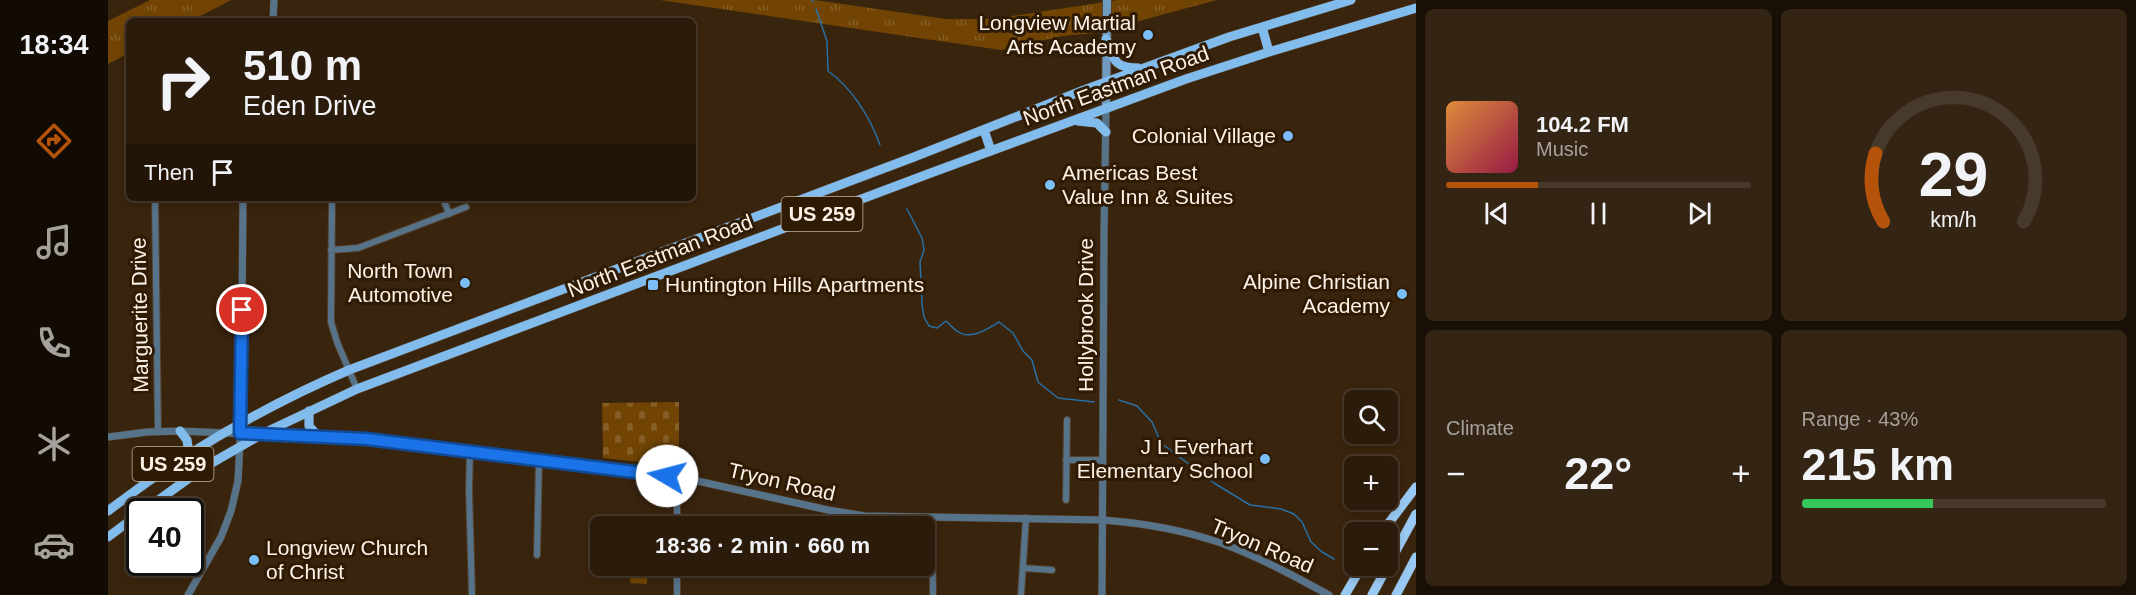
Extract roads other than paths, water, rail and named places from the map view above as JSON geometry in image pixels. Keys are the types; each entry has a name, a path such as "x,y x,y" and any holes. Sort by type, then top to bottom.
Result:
{"highway":[{"path":"1390,522 1416,487"},
{"path":"1373,592 1416,514"},
{"path":"1396,595 1416,557"},
{"path":"1345,595 1356,576"}],"main road":[{"name":"Hollybrook Drive","path":"1106,109 1107,0"},
{"name":"North Eastman Road","path":"112,508 189,454 225,432 241,428 350,370 1106,82 1262,27 1351,0"},
{"name":"North Eastman Road","path":"161,498 203,468 240,447 357,389 1106,109 1269,51 1416,8"},
{"path":"1262,27 1269,51"},
{"path":"1106,39 1114,60 1120,65 1127,68 1144,68"},
{"path":"1073,121 1094,122 1100,124 1106,132"},
{"path":"984,130 991,151"},
{"path":"709,235 716,254"},
{"path":"446,334 453,353"},
{"path":"309,411 309,426 317,435"},
{"path":"180,431 187,440 189,454"},
{"path":"112,508 126,521"},
{"name":"North Eastman Road","path":"108,537 126,523"}],"street":[{"path":"273,18 274,0"},
{"name":"Hollybrook Drive","path":"1102,595 1106,109"},
{"name":"Marguerite Drive","path":"155,201 158,431"},
{"path":"188,595 213,553 227,523 236,491 241,428 243,201"},
{"path":"332,201 332,322 336,339 357,389"},
{"path":"444,201 449,214"},
{"path":"331,250 358,248 466,207"},
{"path":"1066,500 1067,420"},
{"name":"Tryon Road","path":"241,428 264,434 367,439 677,478 849,514 872,516"},
{"path":"108,437 158,431 225,432"},
{"path":"470,451 472,595"},
{"path":"537,555 539,460"},
{"path":"1066,460 1103,460"},
{"path":"677,478 677,516"},
{"name":"Tryon Road","path":"935,517 1103,520 1153,526 1214,541 1271,564 1329,595"},
{"path":"1021,595 1026,518"},
{"path":"1023,568 1052,570"},
{"path":"677,576 677,595"},
{"path":"933,576 933,595"}],"waterway":[{"path":"816,9 827,41 828,71 845,86 859,104 880,145"},
{"path":"907,209 922,238 924,250 920,262 922,304 924,317 929,326 937,328 946,321 957,331 967,335 978,333 999,322 1013,333 1023,351 1032,360 1038,382 1058,398 1094,402"},
{"path":"1119,400 1137,406 1152,422 1161,443 1214,483 1250,505 1281,509 1294,514 1302,522 1311,542 1334,559"}],"place":[{"name":"Longview Martial Arts Academy","path":"1148,35"},
{"name":"Colonial Village","path":"1288,136"},
{"name":"Americas Best Value Inn & Suites","path":"1050,185"},
{"name":"North Town Automotive","path":"465,283"},
{"name":"Huntington Hills Apartments","path":"653,285"},
{"name":"Alpine Christian Academy","path":"1402,294"},
{"name":"J L Everhart Elementary School","path":"1265,459"},
{"name":"Longview Church of Christ","path":"254,560"}]}
